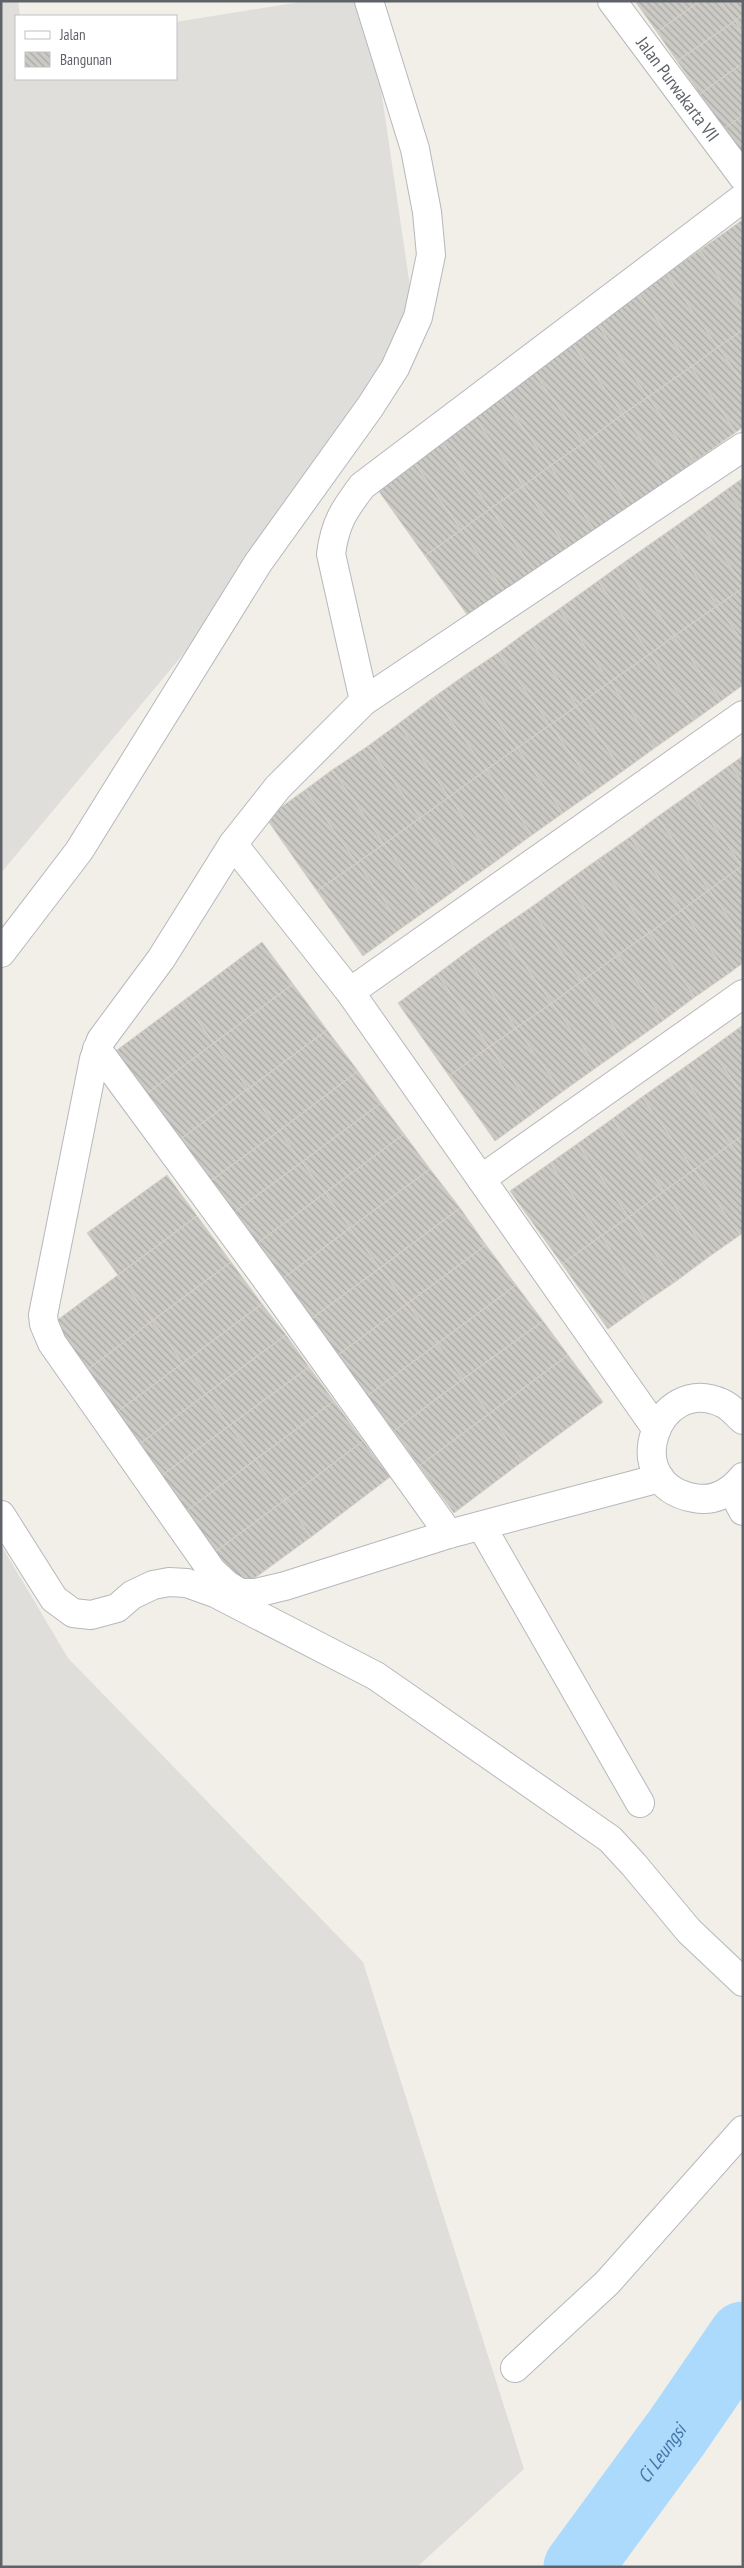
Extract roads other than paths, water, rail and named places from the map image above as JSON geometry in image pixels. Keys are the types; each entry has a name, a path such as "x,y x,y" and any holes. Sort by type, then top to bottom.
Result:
{"street":[{"path":"1,953 79,851 258,563 370,407 395,368 418,316 431,255 427,212 416,149 369,1"},
{"name":"Jalan Purwakarta VII","path":"612,1 743,177"},
{"path":"364,701 331,554 334,534 340,516 362,486 743,198"},
{"path":"660,1478 450,1534 285,1586 256,1593 240,1593 226,1585 212,1571 52,1343 44,1324 43,1315 97,1050 101,1040 161,959 234,844 278,787 364,701 743,447"},
{"path":"350,992 743,715"},
{"path":"234,844 350,992 655,1427"},
{"path":"481,1179 743,994"},
{"path":"97,1050 270,1284 450,1534"},
{"path":"739,1493 707,1501 680,1496 660,1478 651,1454 655,1427 673,1407 697,1398 723,1402 743,1420"},
{"path":"1,1514 54,1599 73,1613 91,1615 117,1608 132,1595 153,1585 169,1582 187,1583 214,1593 376,1676 610,1839 689,1931 743,1982"},
{"path":"482,1527 640,1803"},
{"path":"515,2368 607,2283 743,2130"}],"waterway":[{"name":"Ci Leungsi","path":"578,2567 677,2432 743,2336"}]}
